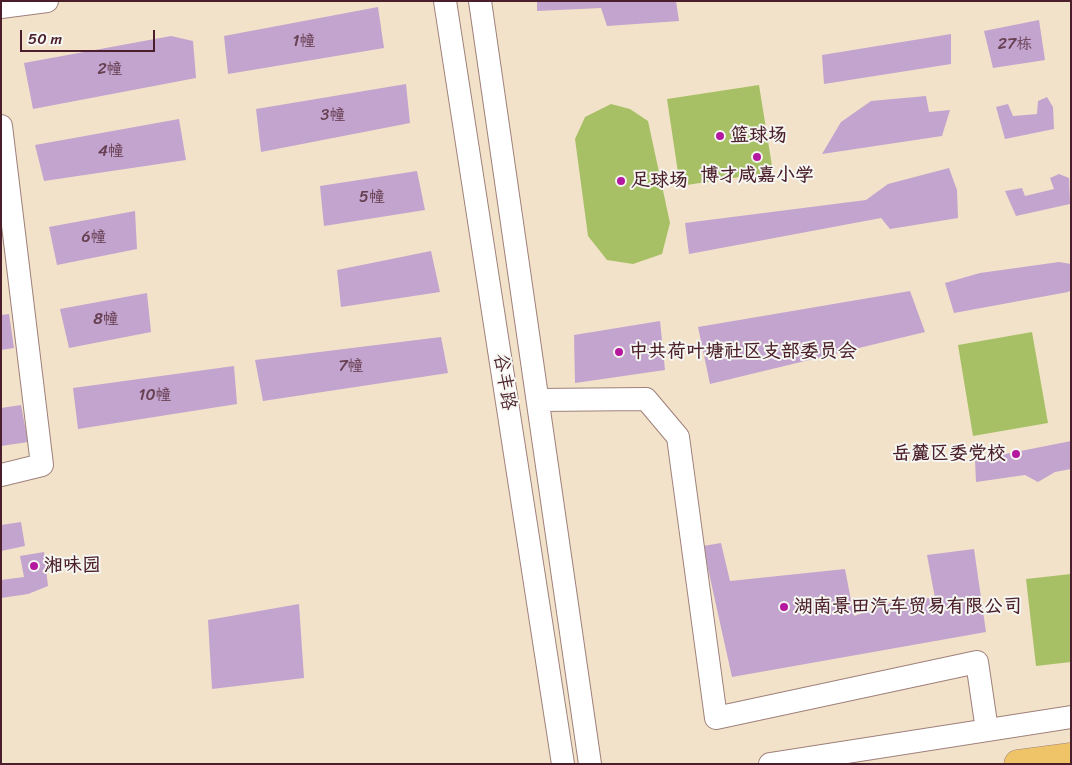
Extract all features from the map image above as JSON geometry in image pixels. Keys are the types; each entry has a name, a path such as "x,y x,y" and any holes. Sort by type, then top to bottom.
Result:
{"highway":[{"path":"1018,764 1071,757"}],"street":[{"path":"1,8 47,1"},
{"name":"谷丰路","path":"445,1 562,764"},
{"name":"谷丰路","path":"480,1 590,764"},
{"path":"1,126 42,466 1,476"},
{"path":"538,400 646,399 678,438 716,718 977,662 987,730"},
{"path":"770,764 1071,717"}],"green space":[{"name":"篮球场","path":"759,85 773,172 680,186 667,99"},
{"name":"足球场","path":"611,104 630,109 648,121 670,223 662,254 633,264 607,260 588,236 575,139 585,117"},
{"path":"1032,332 1048,423 973,436 958,345"},
{"path":"1071,574 1071,662 1036,666 1026,579"}],"building":[{"path":"537,1 676,1 679,21 607,26 601,8 537,11"},
{"path":"378,7 384,48 228,74 224,36"},
{"path":"1039,20 1045,60 993,68 984,31"},
{"path":"951,34 951,64 824,84 822,55"},
{"path":"171,36 193,41 196,78 33,109 24,63"},
{"path":"406,84 410,123 261,152 256,109"},
{"path":"926,96 929,112 950,110 942,136 822,154 841,122 871,101"},
{"path":"1047,97 1053,107 1054,129 1005,139 996,107 1008,104 1013,116 1037,114 1038,101"},
{"path":"179,119 186,160 44,181 35,145"},
{"path":"949,168 957,190 958,218 890,229 881,218 689,254 685,223 866,200 888,184"},
{"path":"417,171 425,210 324,226 320,186"},
{"path":"1059,174 1069,178 1070,204 1016,216 1005,191 1022,188 1025,196 1054,189 1050,178"},
{"path":"135,211 137,249 57,265 49,227"},
{"path":"431,251 440,292 341,307 337,270"},
{"path":"1059,262 1071,264 1071,290 1068,292 954,313 945,283 980,273"},
{"path":"910,291 925,332 710,384 698,327"},
{"path":"147,293 151,332 69,348 60,309"},
{"path":"9,314 14,348 1,350 1,315"},
{"name":"中共荷叶塘社区支部委员会","path":"660,321 665,370 575,383 574,335"},
{"path":"441,337 448,373 263,401 255,360"},
{"path":"234,366 237,404 78,429 73,388"},
{"path":"21,405 28,442 1,446 1,408"},
{"path":"1071,441 1071,469 1055,472 1038,482 1025,475 976,482 975,460"},
{"path":"21,522 25,546 1,551 1,525"},
{"name":"湖南景田汽车贸易有限公司","path":"721,543 730,581 845,569 854,616 902,599 935,598 927,555 974,549 986,632 732,677 703,546"},
{"name":"湘味园","path":"44,552 48,586 28,594 1,598 1,580 24,577 20,556"},
{"path":"299,604 304,678 212,689 208,620"}],"place":[{"name":"篮球场","path":"720,136"},
{"name":"博才咸嘉小学","path":"757,157"},
{"name":"足球场","path":"621,181"},
{"name":"中共荷叶塘社区支部委员会","path":"619,352"},
{"name":"岳麓区委党校","path":"1016,454"},
{"name":"湘味园","path":"34,566"},
{"name":"湖南景田汽车贸易有限公司","path":"784,607"}]}
